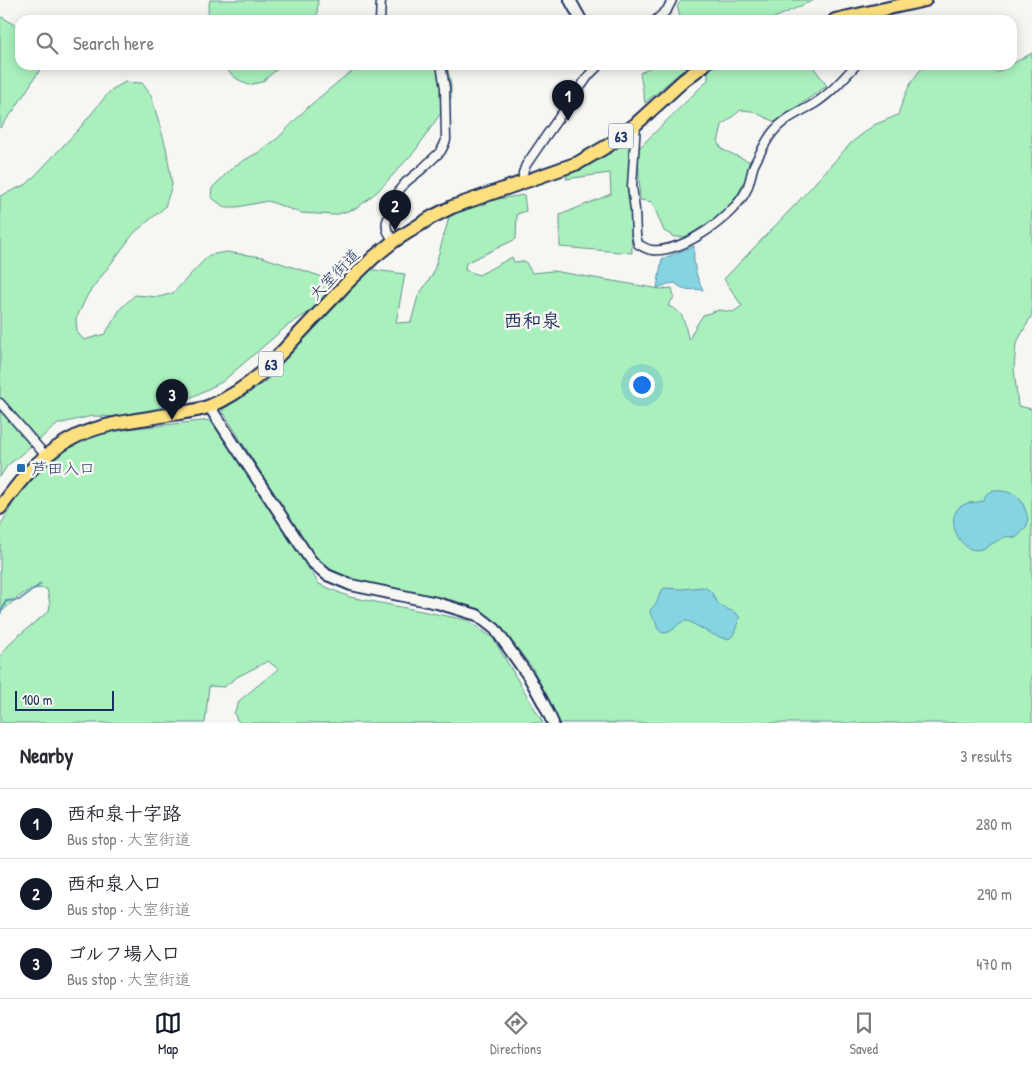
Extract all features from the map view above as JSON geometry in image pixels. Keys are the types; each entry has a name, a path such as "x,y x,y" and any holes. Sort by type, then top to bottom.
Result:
{"main road":[{"path":"876,15 925,0"},
{"name":"大室街道","path":"0,508 28,472 46,456 75,437 116,424 210,406 240,390 264,371 347,283 394,241 452,207 578,163 609,145 636,124 697,70"}],"street":[{"path":"380,15 381,0"},
{"path":"570,0 578,15"},
{"path":"662,15 667,10 672,0"},
{"path":"394,241 386,230 386,225 400,189 441,151 446,140 445,88 442,70"},
{"path":"523,182 526,165 594,70"},
{"path":"636,124 632,186 638,244 650,250 672,248 705,232 722,220 737,204 746,190 755,164 773,132 784,121 816,103 842,81 852,70"},
{"path":"0,403 46,456"},
{"path":"210,406 311,562 327,575 351,585 437,603 477,615 495,629 529,677 553,723"}],"green space":[{"path":"210,0 318,0 317,15 209,15"},
{"path":"682,0 814,0 781,15 680,15 677,6"},
{"path":"0,17 15,26 15,70 40,70 0,128"},
{"path":"1032,53 1032,315 1016,344 1014,368 1018,406 1032,409 1032,723 560,723 533,669 499,624 479,611 456,601 356,581 337,574 319,560 302,539 222,410 266,381 348,293 367,269 405,274 396,323 411,322 418,296 433,274 450,214 485,201 524,195 526,211 517,214 516,239 466,263 465,270 479,275 512,257 514,262 525,261 532,273 553,271 660,289 672,288 674,297 668,306 681,315 689,340 703,315 719,310 733,312 742,306 724,279 851,143 874,125 898,115 908,88 920,70 993,70 996,73 1001,70 1017,70 1017,61"},
{"path":"227,70 276,70 262,82 248,85 234,77"},
{"path":"354,70 448,70 451,98 415,151 378,191 357,208 335,215 301,213 268,201 237,207 224,207 211,197 212,188 234,166 259,152 278,138 308,107"},
{"path":"645,70 683,70 645,103 640,73"},
{"path":"708,70 816,70 827,86 775,122 752,111 741,110 722,125 718,143 723,150 753,163 737,196 720,215 686,237 674,237 664,231 652,202 640,200 638,149 708,80"},
{"path":"125,82 142,83 151,95 166,147 172,185 165,207 134,233 88,294 76,319 77,332 84,340 105,334 121,308 135,295 159,297 173,293 209,255 226,252 262,257 329,279 340,292 287,326 222,382 180,403 121,417 92,416 58,424 7,466 0,477 0,196 27,184 78,130 111,90"},
{"path":"628,140 632,253 560,247 560,215 611,194 610,173 566,179 568,173 600,159"},
{"path":"211,420 319,584 350,597 467,620 493,638 543,723 241,723 237,720 234,713 240,700 278,669 268,661 237,677 224,687 209,686 205,723 0,723 0,656 13,640 49,611 50,604 47,589 33,589 21,595 0,613 0,526 24,484 73,445 107,431"}],"water":[{"path":"694,246 695,269 703,290 685,289 675,283 657,288 662,259"},
{"path":"993,490 1009,492 1020,499 1027,515 1027,525 1016,538 1006,537 979,550 970,549 962,543 957,535 954,521 955,513 964,504 979,502 984,499"},
{"path":"703,587 712,593 720,605 739,616 732,637 721,638 688,621 681,622 668,632 663,633 657,628 650,611 664,588"}],"waterway":[{"path":"0,614 6,601 19,600 41,584"}],"place":[{"name":"西和泉十字路","path":"568,121"},
{"name":"西和泉入口","path":"395,231"},
{"name":"ゴルフ場入口","path":"172,420"},
{"name":"芦田入口","path":"21,468"}],"district":[{"name":"西和泉","path":"532,320"}]}
